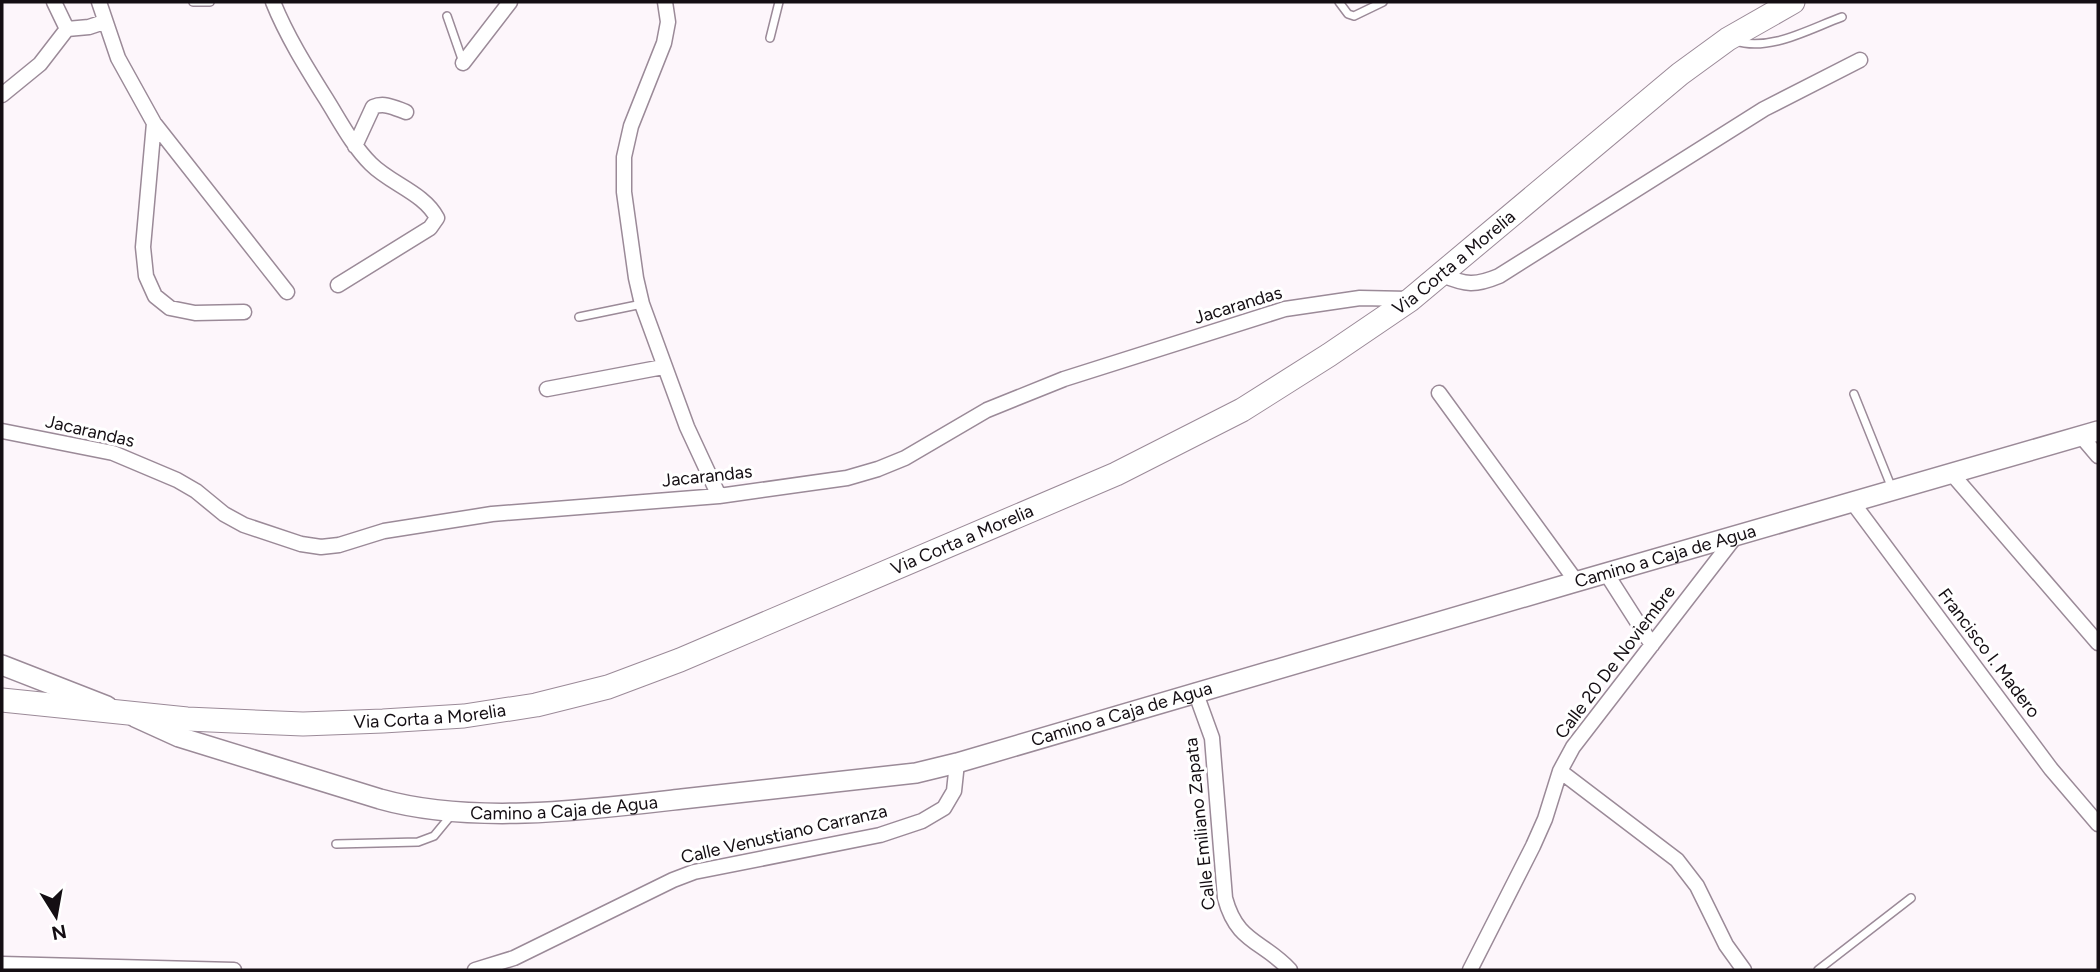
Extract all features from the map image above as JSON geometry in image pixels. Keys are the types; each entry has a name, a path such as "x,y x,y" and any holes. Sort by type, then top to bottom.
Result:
{"main road":[{"name":"Via Corta a Morelia","path":"2,700 187,719 303,724 464,716 536,705 608,687 706,649 1116,474 1242,410 1410,300 1648,100 1728,39 1793,2"},
{"name":"Camino a Caja de Agua","path":"2,665 129,714 179,737 401,805 453,812 617,807 916,773 957,763 1195,691 2090,433"}],"street":[{"path":"54,2 67,29"},
{"path":"99,2 104,22 133,88 154,123 287,292"},
{"path":"273,2 310,72 355,146 391,181 431,206 437,218 430,228 338,285"},
{"path":"463,63 510,2"},
{"path":"665,2 668,22 664,43 631,126 624,157 624,192 642,304 687,427 719,496"},
{"path":"2,95 40,64 67,29 89,27 104,22"},
{"path":"1442,275 1462,283 1480,284 1499,276 1764,109 1860,60"},
{"path":"355,146 373,107 380,104 406,112"},
{"path":"154,123 143,247 146,276 155,296 170,308 195,313 244,312"},
{"name":"Jacarandas","path":"2,431 113,453 177,480 196,491 223,514 244,525 301,544 321,547 339,545 384,531 492,514 719,496 847,478 905,458 987,410 1024,394 1285,309 1360,298 1410,300"},
{"path":"547,389 663,367"},
{"path":"1439,393 1576,582"},
{"path":"2090,433 2098,456"},
{"path":"1952,474 2098,643"},
{"name":"Francisco I. Madero","path":"1853,503 2051,768 2098,824"},
{"name":"Calle 20 De Noviembre","path":"1470,970 1533,846 1545,819 1560,771 1573,747 1735,537"},
{"path":"1606,573 1652,645"},
{"name":"Calle Emiliano Zapata","path":"1195,691 1212,738 1225,898 1230,918 1242,933 1290,970"},
{"name":"Calle Venustiano Carranza","path":"475,970 513,964 673,880 694,872 880,835 922,821 944,808 954,791 957,763"},
{"path":"1560,771 1677,860 1697,886 1726,946 1744,970"},
{"path":"2,964 234,970"}],"lane":[{"path":"193,2 209,2"},
{"path":"770,38 779,2"},
{"path":"1339,2 1348,14 1354,16 1383,2"},
{"path":"447,16 463,63"},
{"path":"1728,39 1749,46 1766,44 1842,17"},
{"path":"579,317 642,304"},
{"path":"1854,394 1893,491"},
{"path":"336,844 418,842 434,836 453,812"},
{"path":"1818,970 1911,898"}]}
